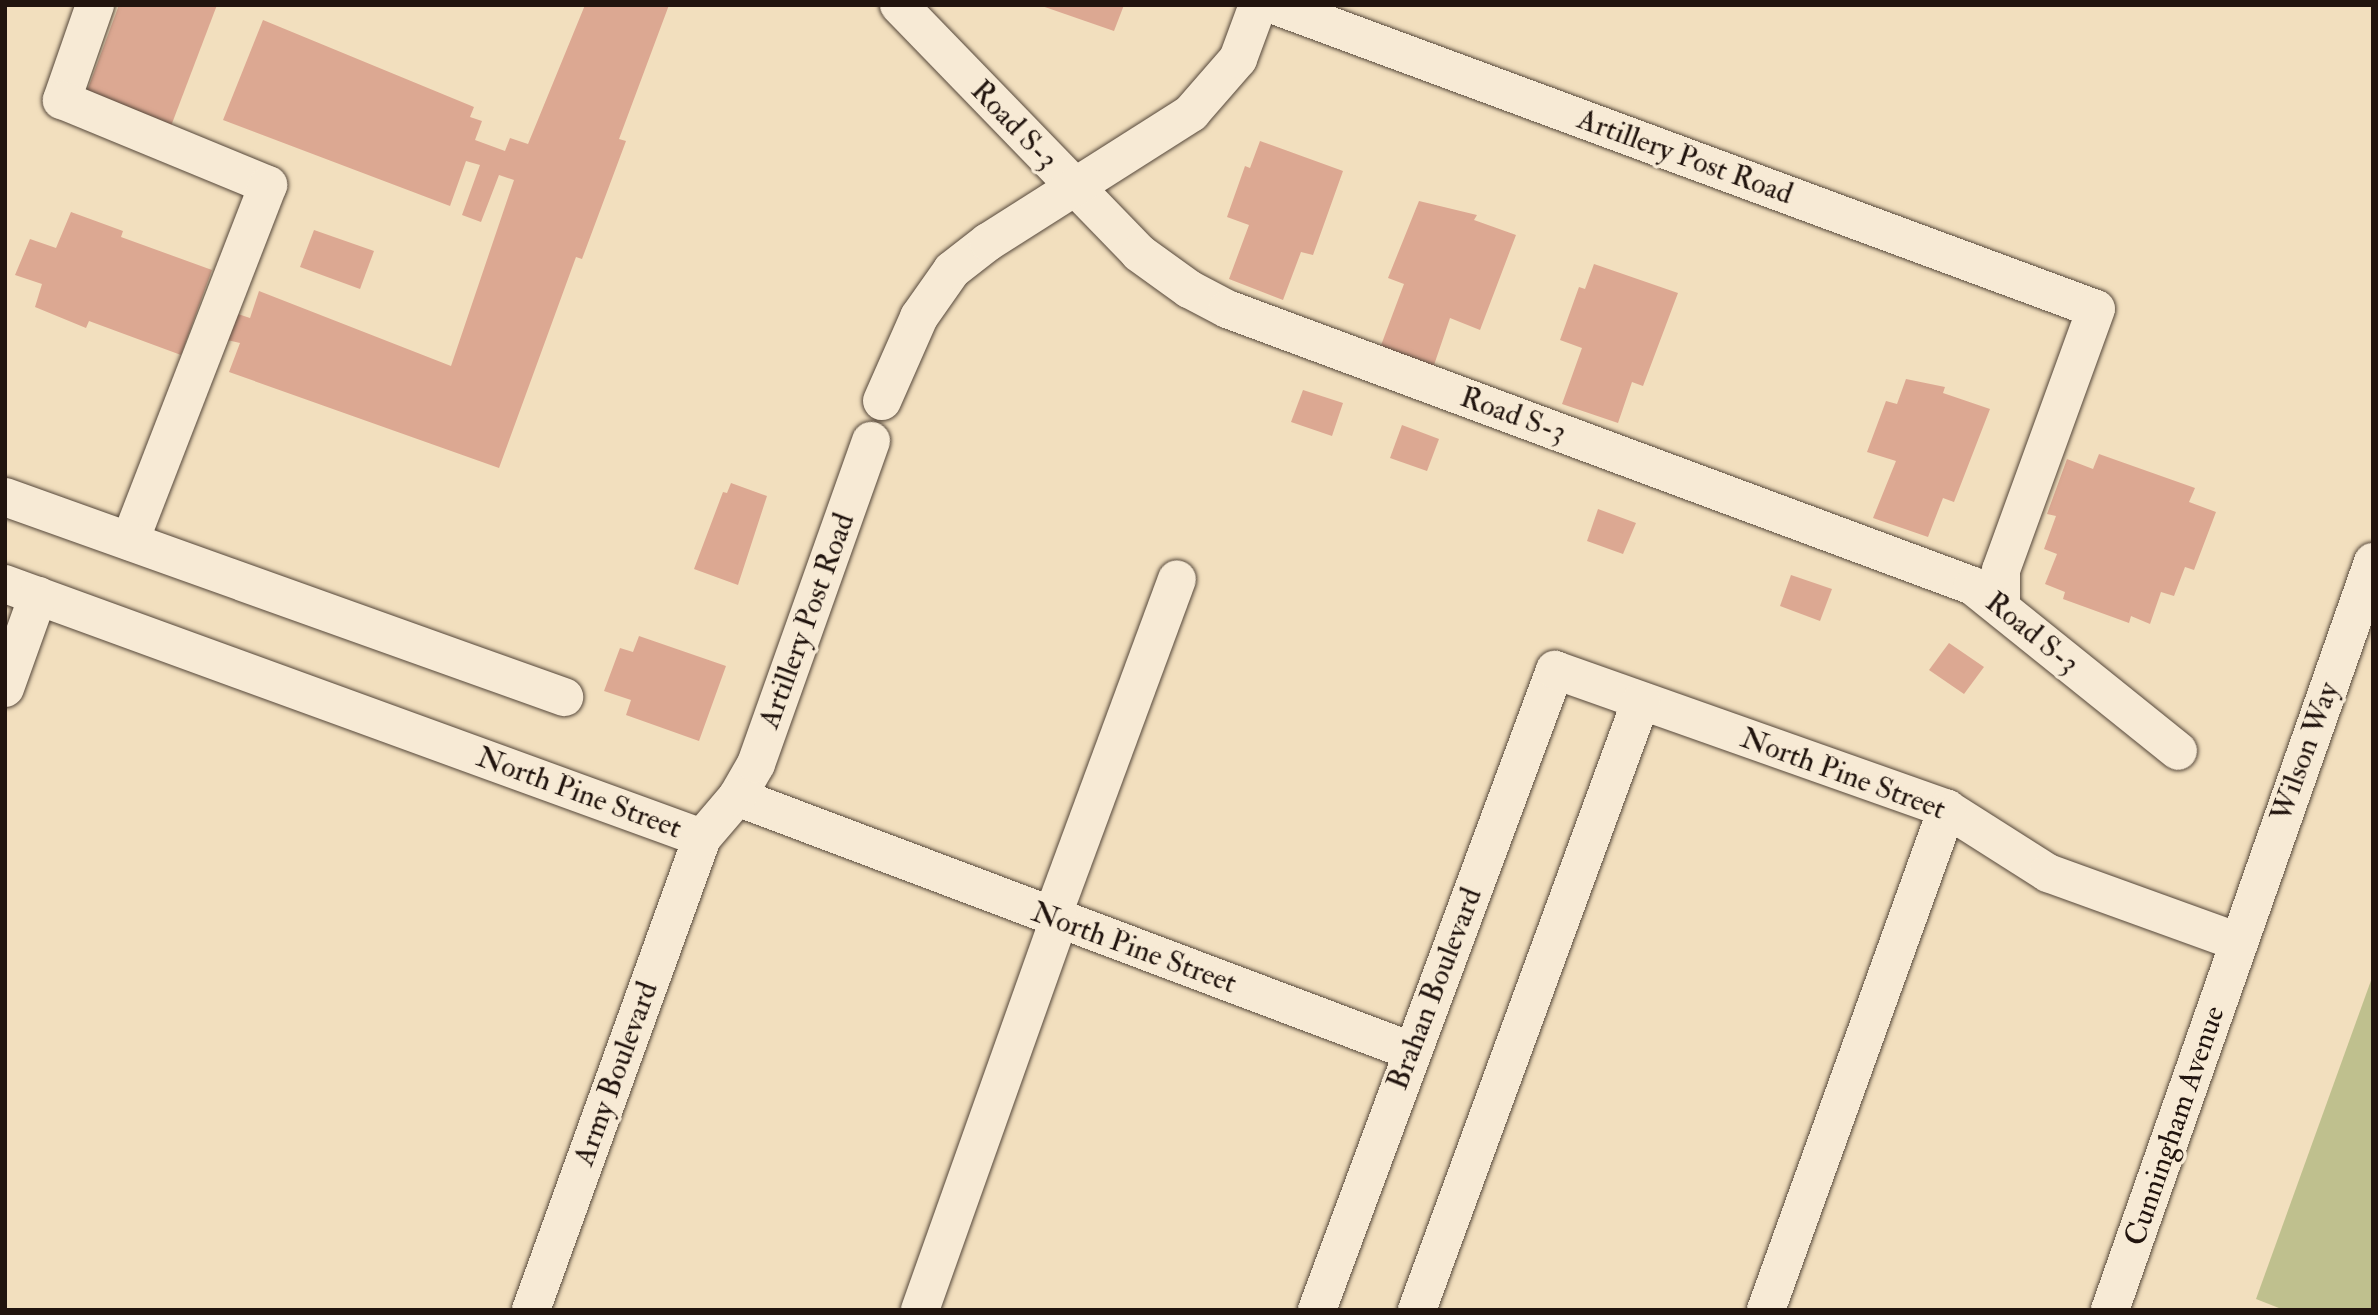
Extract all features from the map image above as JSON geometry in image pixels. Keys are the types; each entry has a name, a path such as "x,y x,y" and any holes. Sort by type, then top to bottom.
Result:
{"street":[{"path":"95,5 62,100 268,184 130,541"},
{"name":"Road S-3","path":"899,5 1139,253 1227,310 1973,586 2178,751"},
{"path":"882,401 919,317 951,270 1073,186 1191,113 1238,59 1258,5"},
{"name":"Artillery Post Road","path":"1274,5 2096,309 2001,570 2001,607"},
{"name":"Artillery Post Road","path":"737,797 756,764 870,441"},
{"path":"5,497 564,697"},
{"name":"Wilson Way","path":"2239,942 2373,562"},
{"path":"920,1310 1177,579"},
{"path":"5,688 22,590"},
{"name":"North Pine Street","path":"22,590 702,838 737,797 1411,1051"},
{"name":"North Pine Street","path":"1555,670 1947,809 2048,873 2239,942"},
{"name":"Brahan Boulevard","path":"1317,1310 1411,1051 1555,670"},
{"path":"1417,1310 1641,701"},
{"path":"1766,1310 1947,809"},
{"name":"Army Boulevard","path":"531,1310 702,838"},
{"name":"Cunningham Avenue","path":"2110,1310 2239,942"}],"green space":[{"path":"2373,975 2373,1310 2284,1310 2256,1299"}],"building":[{"path":"119,5 217,5 171,126 86,94"},
{"path":"585,5 669,5 619,139 626,141 582,259 576,257 499,468 229,372 240,343 223,339 232,312 250,318 259,291 451,366 514,180 499,175 481,222 462,215 480,165 466,161 450,206 223,120 263,20 474,107 470,117 482,121 475,140 505,151 510,138 528,144"},
{"path":"1039,5 1124,5 1114,31"},
{"path":"1260,141 1343,171 1313,255 1301,252 1283,300 1229,279 1249,225 1227,217 1245,166 1250,168"},
{"path":"1419,201 1477,215 1474,220 1516,235 1480,330 1450,318 1433,368 1380,348 1404,284 1388,278"},
{"path":"71,212 123,231 121,237 212,270 181,355 89,321 86,328 35,307 42,284 15,275 30,239 56,248"},
{"path":"314,230 374,251 360,289 300,267"},
{"path":"1594,264 1678,293 1643,386 1632,382 1618,423 1562,404 1582,348 1560,340 1579,287 1585,289"},
{"path":"1906,379 1945,387 1943,393 1990,409 1954,502 1943,498 1928,537 1873,518 1896,461 1867,452 1886,401 1897,404"},
{"path":"1303,390 1343,403 1332,436 1291,422"},
{"path":"1402,425 1439,439 1427,471 1390,458"},
{"path":"2099,454 2195,488 2189,502 2216,512 2194,570 2185,567 2174,596 2161,592 2150,624 2131,616 2129,623 2063,599 2065,592 2045,584 2057,554 2044,549 2056,516 2047,514 2067,459 2093,469"},
{"path":"731,483 767,496 738,585 694,569 723,492 727,493"},
{"path":"1598,509 1636,523 1623,554 1587,541"},
{"path":"1791,575 1832,589 1820,621 1780,606"},
{"path":"639,636 726,666 699,741 626,715 631,700 604,691 620,648 633,652"},
{"path":"1949,643 1984,667 1964,694 1929,670"}]}
